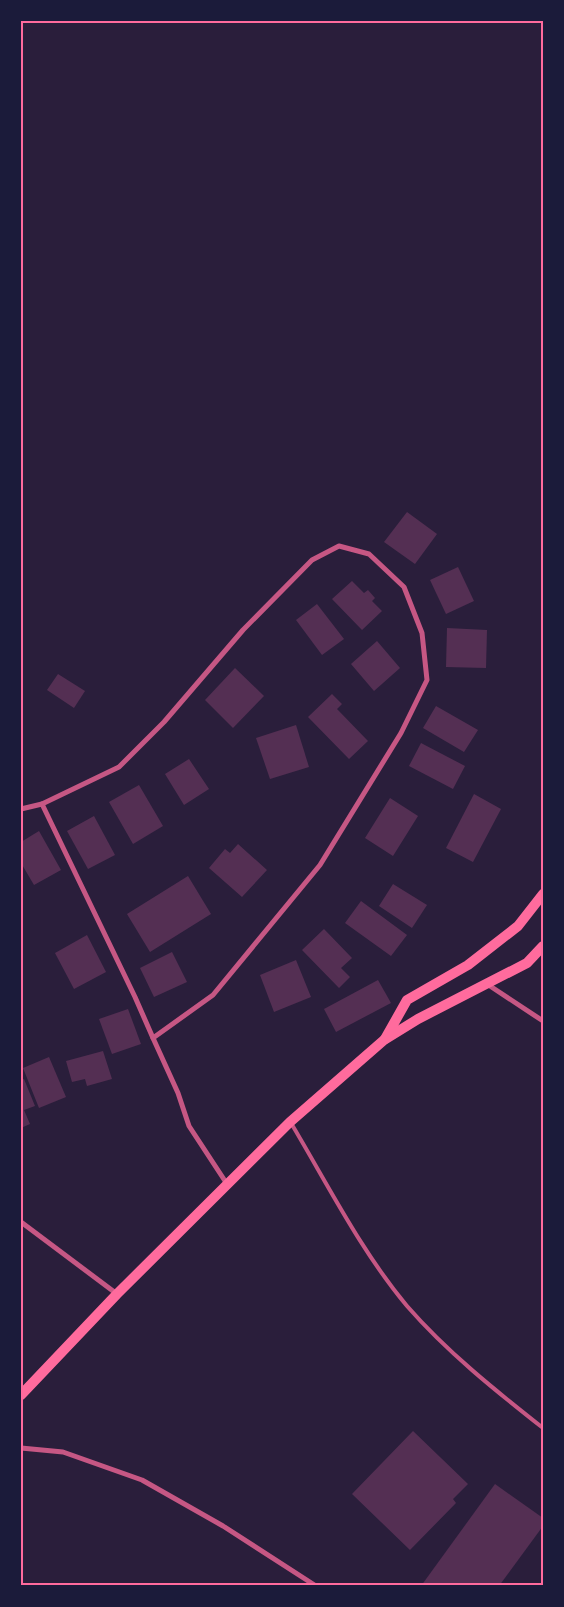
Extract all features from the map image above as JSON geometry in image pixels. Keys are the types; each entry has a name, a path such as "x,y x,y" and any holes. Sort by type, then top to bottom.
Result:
{"main road":[{"path":"384,1040 407,1000 468,965 518,926 543,894"},
{"path":"21,1395 117,1294 290,1122 384,1040 418,1019 527,963 543,946"}],"street":[{"path":"21,809 42,804 119,767 164,722 243,630 312,560 339,546 368,554 404,586 422,633 427,680 401,733 363,797 314,872 213,995 152,1038"},
{"path":"42,804 135,997 178,1093 189,1126 228,1185"},
{"path":"486,983 543,1021"},
{"path":"21,1222 117,1294"},
{"path":"21,1448 62,1452 142,1480 223,1526 316,1586"}],"lane":[{"path":"290,1122 352,1228 408,1306 457,1356 543,1428"}],"shaded area":[{"path":"21,21 543,21 543,1586 21,1586"}],"building":[{"path":"407,512 437,534 415,564 384,542"},
{"path":"458,567 474,601 446,614 430,580"},
{"path":"352,581 364,593 368,590 375,598 372,601 382,611 362,630 332,599"},
{"path":"317,604 344,639 322,655 296,620"},
{"path":"447,628 487,630 486,668 446,667"},
{"path":"377,641 400,668 374,691 351,664"},
{"path":"235,668 264,696 233,728 205,700"},
{"path":"58,674 85,691 74,708 47,690"},
{"path":"332,694 342,704 337,709 368,741 349,759 308,717"},
{"path":"436,706 478,730 464,752 423,728"},
{"path":"296,725 309,767 270,779 256,738"},
{"path":"421,743 465,766 453,789 409,766"},
{"path":"189,759 209,789 184,805 165,774"},
{"path":"139,785 163,826 133,844 109,802"},
{"path":"474,794 501,809 473,862 446,848"},
{"path":"390,798 418,816 393,856 365,838"},
{"path":"94,816 115,855 88,869 67,831"},
{"path":"39,831 61,870 34,885 21,863 21,842"},
{"path":"238,844 267,870 242,897 209,868 225,849 230,853"},
{"path":"188,876 211,914 150,952 127,914"},
{"path":"393,884 427,905 412,928 379,906"},
{"path":"361,901 407,935 391,956 345,923"},
{"path":"324,929 352,958 341,968 350,977 339,988 302,950"},
{"path":"87,935 106,972 74,989 55,953"},
{"path":"172,952 187,982 154,997 140,968"},
{"path":"296,960 311,997 274,1012 260,975"},
{"path":"378,980 391,1003 336,1032 324,1009"},
{"path":"128,1009 141,1044 112,1054 99,1019"},
{"path":"103,1051 112,1079 87,1086 85,1079 72,1082 66,1061"},
{"path":"49,1057 66,1097 39,1108 23,1068"},
{"path":"24,1079 35,1106 24,1110 30,1124 21,1128 21,1080"},
{"path":"413,1431 468,1484 453,1499 456,1503 410,1550 352,1494"},
{"path":"495,1484 543,1518 543,1526 499,1586 421,1586"}]}
